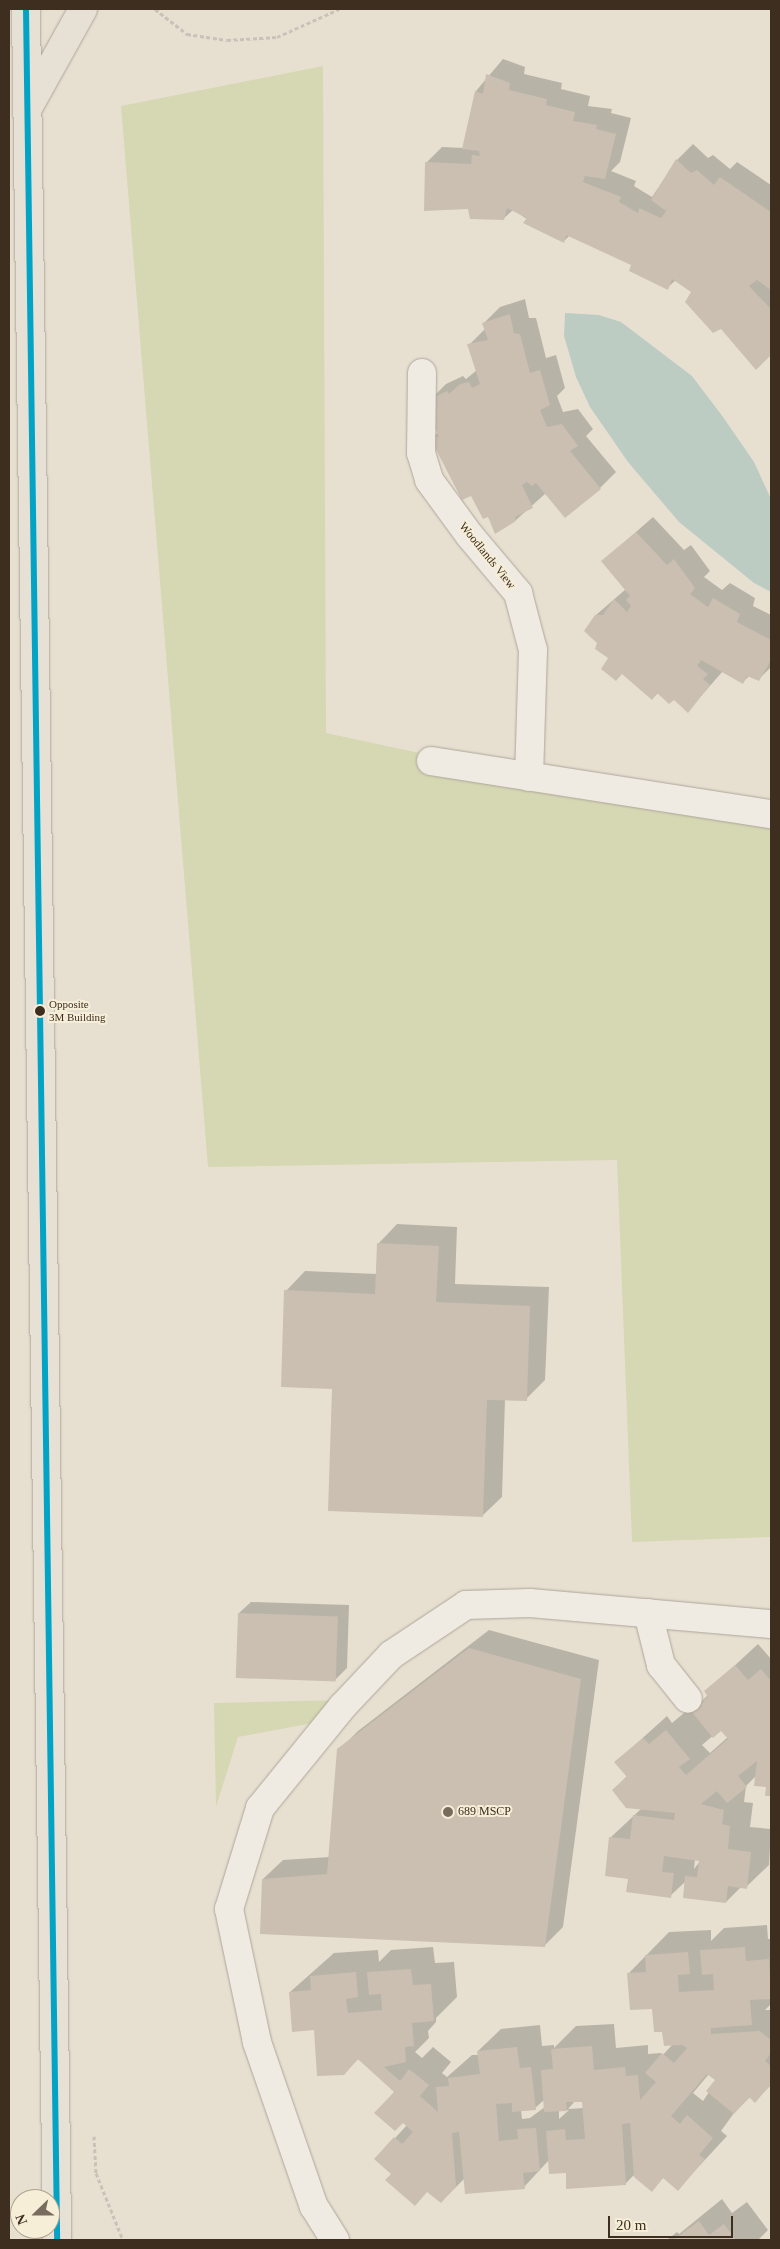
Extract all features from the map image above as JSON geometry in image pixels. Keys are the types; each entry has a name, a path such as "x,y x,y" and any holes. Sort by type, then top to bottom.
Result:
{"main road":[{"path":"26,9 56,2189"},
{"path":"28,110 84,9"},
{"path":"60,2215 76,2240"}],"street":[{"name":"Woodlands View","path":"422,373 421,453 429,480 470,536 518,593 533,650 529,776"},
{"path":"431,761 771,814"},
{"path":"335,2240 314,2207 257,2042 229,1909 260,1808 343,1706 391,1655 466,1605 530,1603 771,1624"},
{"path":"648,1613 660,1666 688,1699"}],"path":[{"path":"156,9 187,34 228,40 277,37 339,9"}],"green space":[{"path":"323,66 326,733 771,828 771,1537 632,1542 617,1160 208,1167 121,106"},
{"path":"342,1700 329,1720 238,1737 216,1807 214,1703"}],"shaded area":[{"path":"565,313 599,315 621,322 692,376 723,417 754,462 771,499 771,592 754,583 679,522 628,462 590,407 576,377 564,336"}],"building":[{"path":"486,74 510,83 509,90 547,99 546,105 575,112 573,121 597,125 596,129 616,134 605,179 585,176 583,182 621,197 619,202 638,213 639,208 661,218 666,211 651,200 676,159 691,173 697,170 714,185 720,177 771,212 771,290 757,280 749,286 771,309 771,355 756,370 721,329 713,333 685,302 691,292 672,279 668,290 629,271 631,265 566,235 564,243 523,223 527,218 507,208 504,220 470,219 468,209 424,211 425,162 471,164 472,155 480,156 479,151 462,149 475,91 483,94"},
{"path":"510,314 514,333 520,334 530,373 540,370 550,405 540,410 547,427 562,424 578,446 570,451 601,489 565,518 536,483 532,486 527,482 522,485 533,508 515,517 516,521 495,534 488,517 483,519 471,496 462,500 430,438 439,437 432,420 435,417 429,400 447,391 449,394 460,384 469,382 472,388 480,384 467,344 488,340 482,323"},
{"path":"636,532 667,565 674,559 695,588 690,594 708,607 713,598 740,614 737,622 771,640 771,660 759,681 747,676 743,684 701,660 697,666 708,674 703,679 710,685 688,713 674,700 669,704 657,693 652,700 622,674 616,681 601,669 608,658 595,649 597,643 584,631 595,615 603,615 614,599 627,612 631,606 626,600 630,596 601,561"},
{"path":"377,1243 439,1246 436,1302 530,1306 527,1401 487,1400 483,1517 328,1511 332,1389 281,1387 284,1290 375,1294"},
{"path":"238,1613 338,1616 336,1681 236,1678"},
{"name":"689 MSCP","path":"469,1648 581,1679 545,1947 260,1934 262,1879 327,1874 337,1749"},
{"path":"735,1665 748,1680 761,1669 771,1681 771,1796 765,1796 766,1787 754,1786 757,1761 738,1776 747,1787 727,1803 717,1791 701,1804 724,1810 722,1824 730,1826 728,1849 751,1852 747,1889 728,1886 726,1903 683,1898 685,1876 697,1877 699,1861 664,1856 662,1872 674,1873 671,1898 626,1892 628,1879 605,1876 609,1837 630,1839 633,1815 674,1820 675,1813 626,1808 612,1790 627,1777 614,1762 643,1738 649,1744 666,1730 690,1759 679,1767 686,1775 728,1739 721,1731 713,1738 691,1711 708,1697 704,1691"},
{"path":"745,1947 746,1961 769,1959 771,1999 750,2000 752,2025 711,2028 711,2034 760,2031 771,2040 771,2053 765,2061 771,2066 771,2084 755,2103 749,2097 734,2114 706,2091 715,2080 707,2074 671,2116 680,2124 687,2115 713,2138 699,2155 705,2159 678,2191 663,2178 652,2192 634,2177 630,2123 622,2124 626,2185 566,2189 566,2173 549,2174 546,2131 565,2129 566,2140 585,2139 582,2102 566,2102 567,2111 544,2112 541,2070 553,2069 551,2049 592,2046 594,2070 625,2067 626,2076 638,2075 640,2100 656,2082 645,2073 662,2053 674,2063 687,2048 682,2045 664,2046 662,2032 654,2032 652,2009 630,2010 627,1973 646,1972 645,1955 688,1952 690,1974 678,1975 679,1992 714,1990 713,1974 702,1975 700,1950"},
{"path":"411,1969 413,1985 431,1984 434,2021 412,2023 414,2046 405,2047 406,2062 384,2067 400,2081 409,2069 429,2085 420,2096 438,2112 436,2087 449,2086 448,2078 480,2074 477,2051 517,2047 520,2068 531,2067 536,2110 512,2112 512,2103 496,2104 499,2141 518,2139 517,2129 536,2128 540,2171 523,2173 525,2189 465,2194 459,2132 452,2133 456,2186 441,2203 427,2192 415,2206 385,2180 391,2174 374,2159 394,2137 402,2144 413,2132 403,2123 395,2131 374,2113 394,2092 358,2059 344,2075 317,2076 314,2030 292,2032 289,1992 311,1990 310,1976 356,1972 358,1997 346,1999 348,2013 382,2010 381,1994 369,1995 367,1972"},
{"path":"699,2221 709,2235 724,2224 736,2240 673,2240"}],"transit line":[{"path":"26,9 57,2240"}],"place":[{"name":"Opposite 3M Building","path":"40,1011"},
{"name":"689 MSCP","path":"448,1812"}]}
